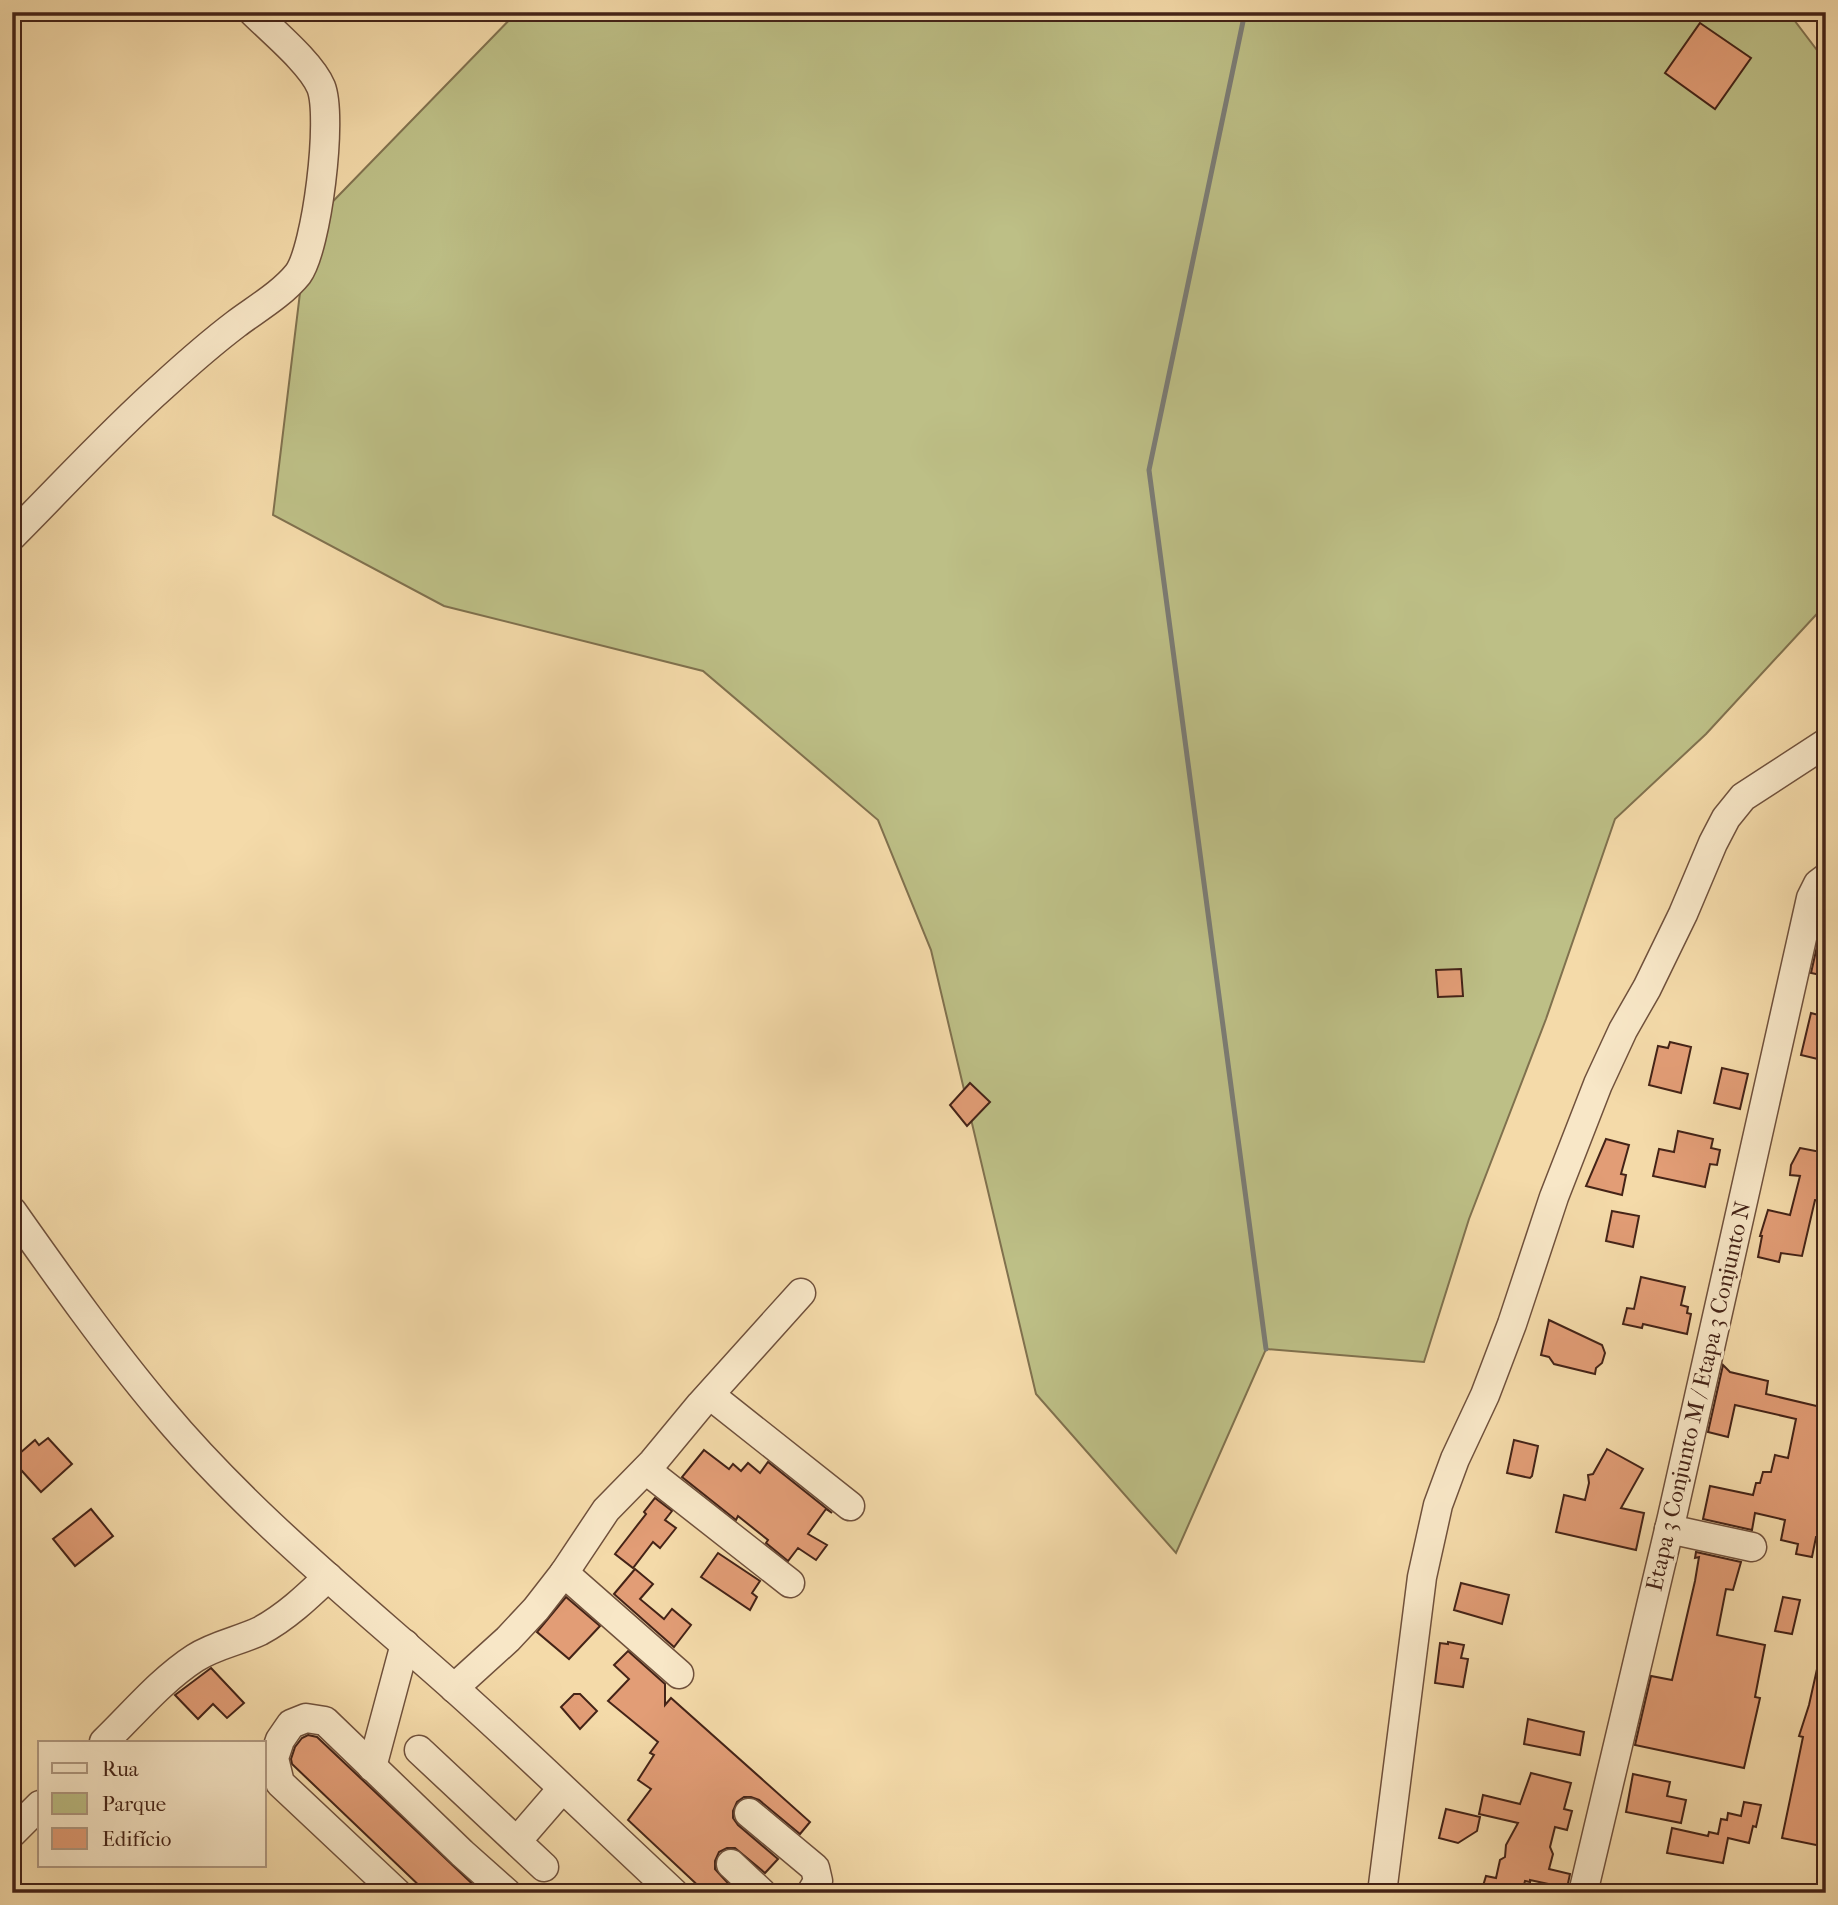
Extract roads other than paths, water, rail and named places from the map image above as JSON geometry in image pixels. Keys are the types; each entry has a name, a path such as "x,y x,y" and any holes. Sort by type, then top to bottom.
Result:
{"street":[{"path":"12,536 143,404 229,330 286,286 299,273 307,256 312,242 320,177 325,103 320,86 310,69 253,12"},
{"path":"1382,1893 1422,1577 1438,1505 1512,1324 1554,1197 1598,1084 1683,914 1726,818 1743,797 1826,743"},
{"name":"Etapa 3 Conjunto M / Etapa 3 Conjunto N","path":"1584,1893 1819,888"},
{"path":"12,1211 161,1411 222,1477 327,1577 454,1688 674,1893"},
{"path":"454,1688 508,1639 564,1573 598,1519 646,1470 801,1293"},
{"path":"710,1395 850,1506"},
{"path":"646,1470 790,1583"},
{"path":"1669,1529 1752,1547"},
{"path":"564,1573 679,1674"},
{"path":"105,1741 177,1671 198,1656 258,1632 275,1622 327,1577"},
{"path":"372,1767 405,1644"},
{"path":"397,1893 280,1783 274,1758 280,1740 291,1724 306,1718 325,1721 507,1893"},
{"path":"419,1750 544,1867"},
{"path":"517,1842 562,1789"},
{"path":"12,1833 38,1807"},
{"path":"749,1813 815,1868 818,1881 811,1893"},
{"path":"731,1864 762,1893"}],"waterway":[{"path":"1245,12 1149,470 1266,1349"}]}
